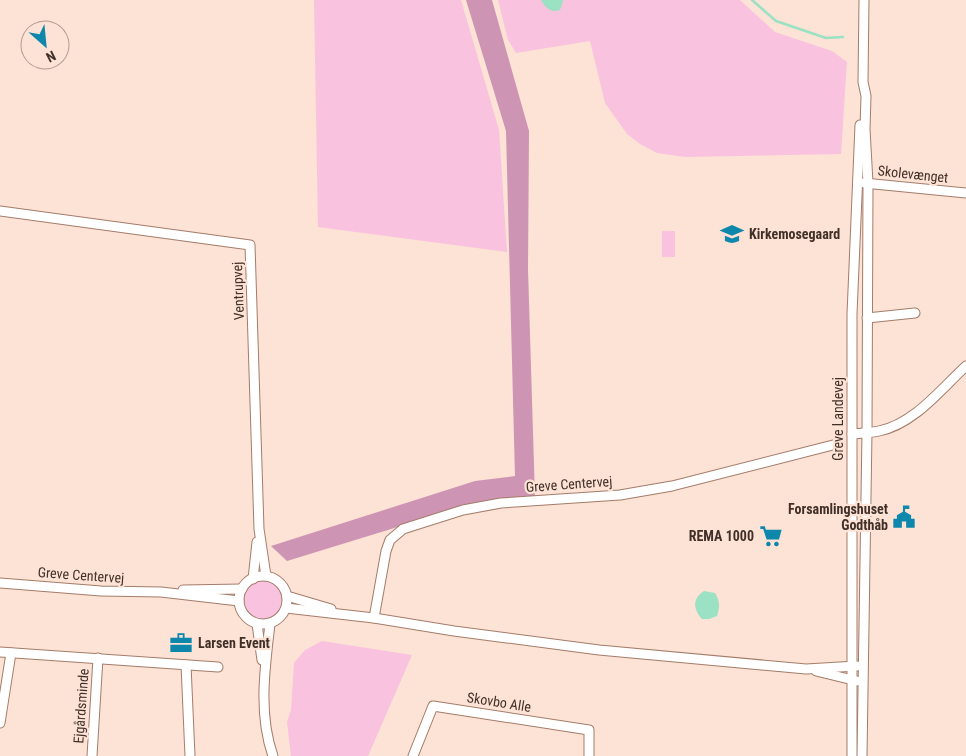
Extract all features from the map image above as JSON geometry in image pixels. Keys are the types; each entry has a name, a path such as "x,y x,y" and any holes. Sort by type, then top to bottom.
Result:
{"street":[{"name":"Greve Landevej","path":"852,756 852,314 860,96 863,82 864,0"},
{"name":"Greve Landevej","path":"862,756 867,432 868,183 865,129 866,96 863,82"},
{"name":"Skolevænget","path":"858,184 868,183 966,193"},
{"name":"Ventrupvej","path":"0,211 250,245 259,529 266,576"},
{"path":"867,318 915,313"},
{"path":"852,434 880,431 906,419 927,403 966,366"},
{"name":"Greve Centervej","path":"374,618 386,551 390,540 403,529 463,510 501,503 620,494 672,486 832,445"},
{"name":"Ventrupvej","path":"253,579 259,529"},
{"path":"266,576 280,583 287,596 286,608 277,620 270,624 257,624 244,615 239,601 242,589 253,579 266,576"},
{"name":"Greve Centervej","path":"0,583 101,591 161,592 200,589 242,589"},
{"name":"Greve Centervej","path":"161,592 239,601"},
{"path":"287,596 355,616"},
{"path":"286,608 374,618 454,631 599,650 806,669 862,682"},
{"path":"257,624 264,673 265,729 273,756"},
{"path":"264,673 270,624"},
{"name":"Ejgårdsminde","path":"0,652 218,667"},
{"path":"0,724 11,652"},
{"name":"Ejgårdsminde","path":"92,756 98,658"},
{"path":"186,665 190,756"},
{"path":"806,669 862,666"},
{"name":"Skovbo Alle","path":"413,756 433,706 589,730 589,756"}],"shaded area":[{"path":"314,0 461,0 499,130 507,252 318,227"},
{"path":"466,0 492,0 529,131 528,269 535,498 469,505 287,561 271,546 475,481 515,476 506,131"},
{"path":"498,0 740,0 775,32 832,51 847,62 841,154 685,157 657,153 627,134 605,103 590,41 516,53 508,40"},
{"path":"541,0 563,1 560,10 554,11"},
{"path":"662,231 675,231 675,257 662,257"},
{"path":"263,579 275,583 281,589 285,601 281,613 275,619 263,623 251,619 245,613 241,601 245,589 251,583"},
{"path":"704,591 715,593 719,601 717,616 709,619 702,619 697,612 695,604 697,597"},
{"path":"322,641 412,655 368,756 291,756 287,722 291,710 294,663 305,650"}],"waterway":[{"path":"752,0 776,21 826,38 843,37"}],"place":[{"name":"Kirkemosegaard","path":"732,234"},
{"name":"Forsamlingshuset Godthåb","path":"904,517"},
{"name":"REMA 1000","path":"771,536"},
{"name":"Larsen Event","path":"181,643"}]}
